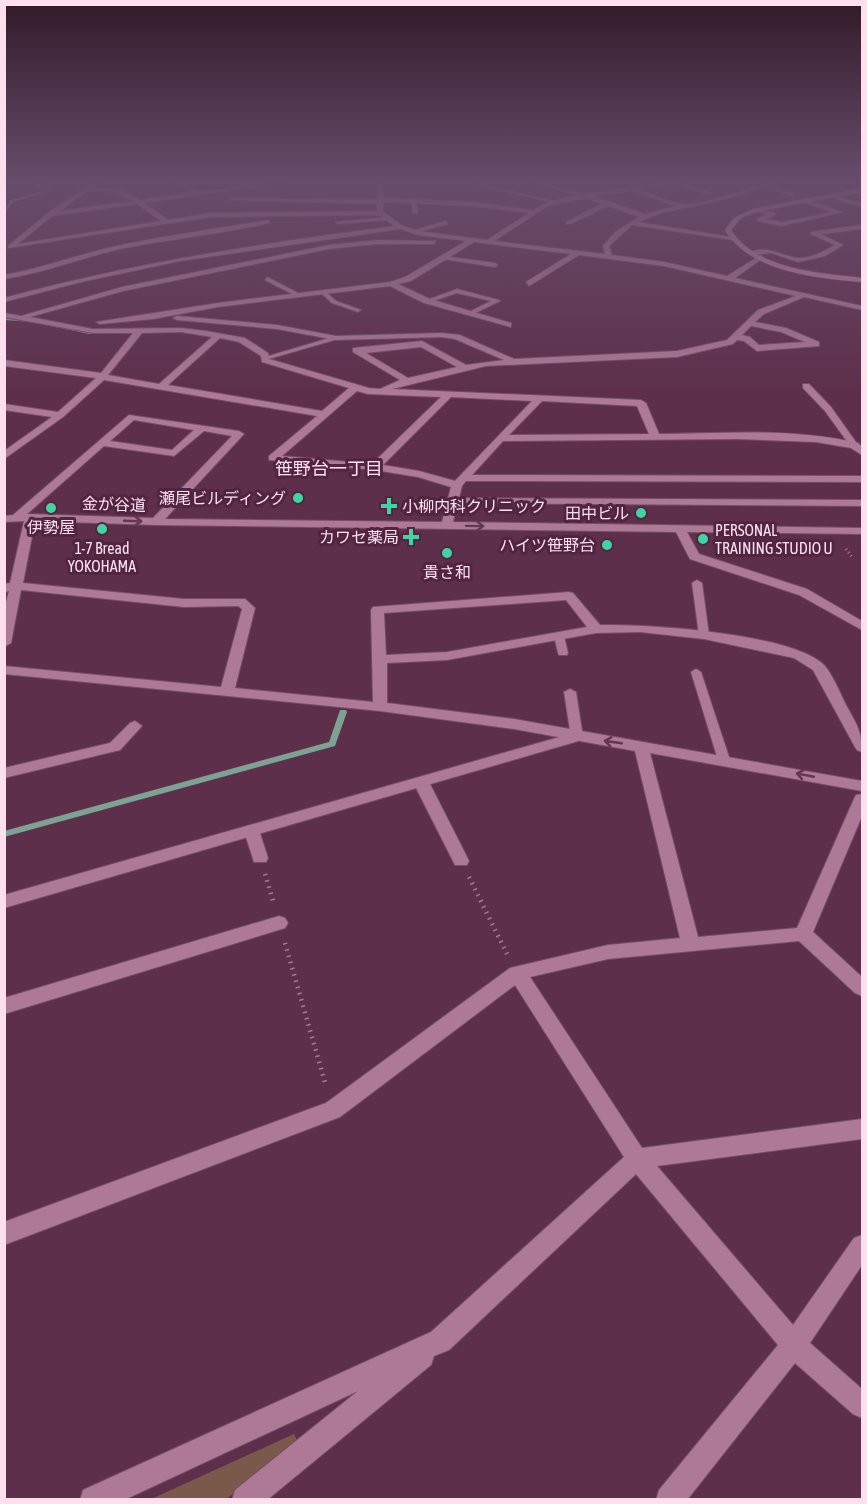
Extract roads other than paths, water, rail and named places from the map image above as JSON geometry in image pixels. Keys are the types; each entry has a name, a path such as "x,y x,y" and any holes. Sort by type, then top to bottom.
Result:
{"main road":[{"path":"748,252 801,270 862,280"}],"street":[{"path":"4,277 34,272 66,260 100,252"},
{"path":"197,252 201,256"},
{"path":"4,300 106,273 222,252"},
{"path":"4,321 122,289 303,252"},
{"path":"45,321 86,324 153,317 218,305 391,284 408,279 452,252"},
{"path":"529,284 579,252"},
{"path":"580,252 729,278 862,308"},
{"path":"752,254 763,252"},
{"path":"775,252 798,260 828,252"},
{"path":"729,278 761,258"},
{"path":"140,260 148,266"},
{"path":"391,284 427,301 508,325"},
{"path":"376,392 407,381 486,363 678,354 730,342 761,312 804,295"},
{"path":"4,315 93,331 181,330 219,335 242,340 265,355 265,360 355,388 376,392 641,403 655,436"},
{"path":"153,317 277,327 336,338 442,334 457,337 517,362"},
{"path":"737,337 747,339 757,348 816,344 783,330 749,323"},
{"path":"4,456 60,415 102,377 139,331"},
{"path":"162,386 219,335"},
{"path":"336,338 407,381"},
{"path":"358,351 422,344 464,367"},
{"path":"4,363 93,373 102,377 322,414"},
{"path":"355,388 273,458 375,467 460,482 862,479"},
{"path":"375,467 448,395"},
{"path":"447,525 451,501 460,482 539,399"},
{"path":"4,407 60,415"},
{"path":"9,518 132,417 239,434 156,522"},
{"path":"103,443 174,453 202,428"},
{"path":"500,438 655,436 816,439 858,449"},
{"path":"4,643 10,587 30,517"},
{"name":"金が谷道","path":"9,518 862,531"},
{"path":"680,529 694,556 803,592 862,626"},
{"path":"10,587 184,603 241,602 249,608 227,691"},
{"path":"380,707 377,610 569,596 596,629"},
{"path":"380,659 447,656 596,629 640,628 704,635 789,653 819,668 862,747"},
{"path":"4,670 380,707 514,724 862,786"},
{"path":"4,773 115,747 135,726"},
{"path":"4,902 422,784 577,737"},
{"path":"641,746 691,945"},
{"path":"422,784 461,861"},
{"path":"803,934 862,799"},
{"path":"252,831 260,858"},
{"path":"4,1006 279,923"},
{"path":"4,1234 333,1110 517,973 608,952 803,934 862,988"},
{"path":"517,973 637,1159 795,1345 862,1405"},
{"path":"245,1500 440,1341 637,1159 862,1129"},
{"path":"669,1500 795,1345 862,1246"},
{"path":"93,1500 440,1341"}],"lane":[{"path":"444,258 495,265"},
{"path":"267,279 298,295"},
{"path":"427,301 457,291 496,301 471,313"},
{"path":"323,292 334,302 358,310"},
{"path":"265,358 336,338"},
{"path":"806,386 828,409 858,449"},
{"path":"451,501 862,502"},
{"path":"697,582 704,635"},
{"path":"558,636 563,652"},
{"path":"696,672 724,760"},
{"path":"570,692 577,737"}],"waterway":[{"path":"4,319 32,321 89,333 142,333"},
{"path":"4,834 332,744 343,712"}],"place":[{"name":"瀬尾ビルディング","path":"298,498"},
{"name":"小柳内科クリニック","path":"389,506"},
{"name":"伊勢屋","path":"51,508"},
{"name":"田中ビル","path":"641,513"},
{"name":"1-7 Bread YOKOHAMA","path":"102,529"},
{"name":"カワセ薬局","path":"411,537"},
{"name":"PERSONAL TRAINING STUDIO U","path":"703,539"},
{"name":"ハイツ笹野台","path":"607,545"},
{"name":"貴さ和","path":"447,553"}],"district":[{"name":"笹野台一丁目","path":"329,468"}]}
